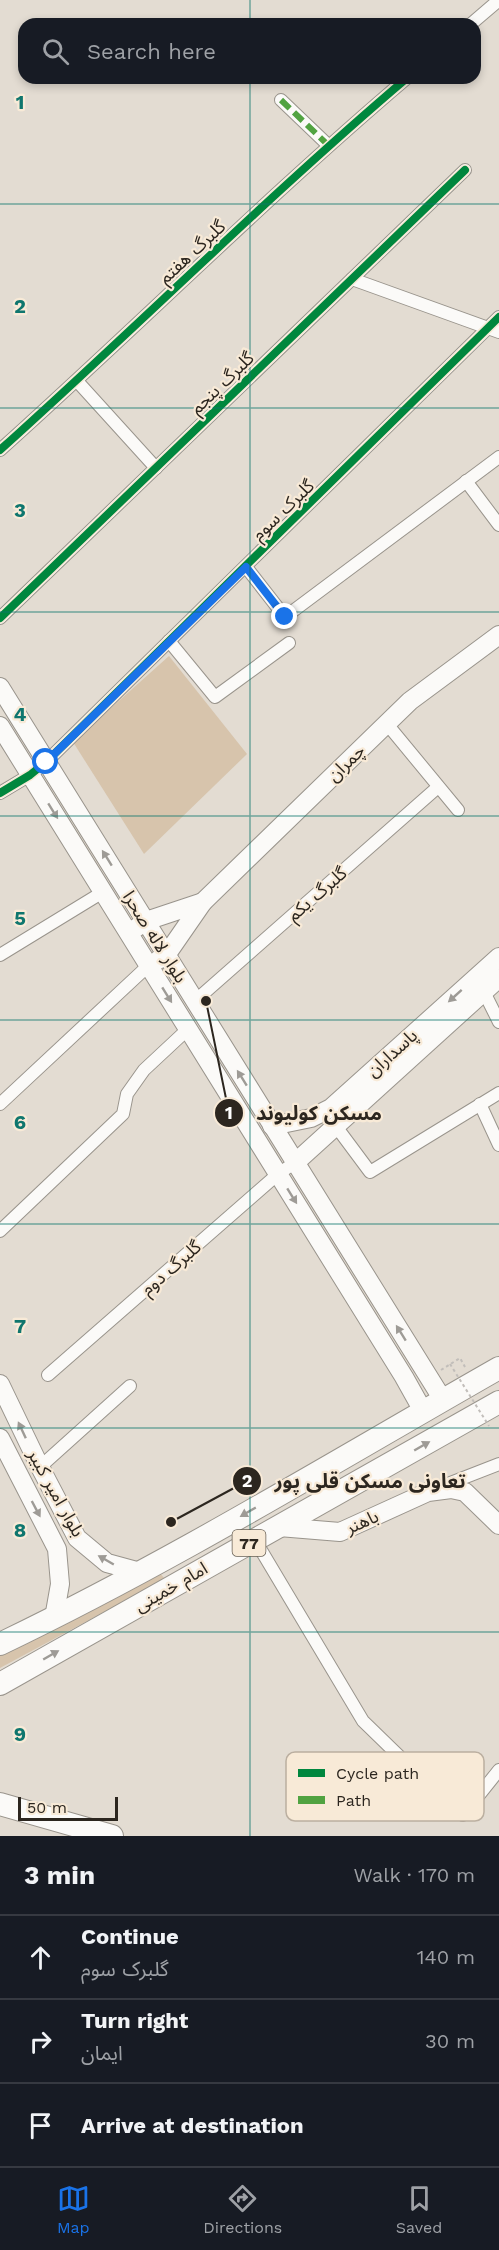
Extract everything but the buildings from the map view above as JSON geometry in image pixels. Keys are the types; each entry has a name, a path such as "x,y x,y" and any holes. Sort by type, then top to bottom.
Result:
{"highway":[{"name":"امام خمینی","path":"0,1644 179,1552 499,1368"},
{"name":"امام خمینی","path":"0,1684 499,1401"},
{"path":"179,1552 190,1575"},
{"path":"0,1804 112,1836"},
{"path":"0,1818 62,1836"}],"main road":[{"name":"چمران","path":"149,965 167,954 203,902 410,701 499,635"},
{"name":"بلوار لاله صحرا","path":"0,687 272,1126 430,1369 443,1400"},
{"name":"بلوار لاله صحرا","path":"0,726 423,1411"},
{"name":"چمران","path":"129,932 146,921 203,902"},
{"name":"پاسداران","path":"296,1162 479,986 499,957"},
{"name":"پاسداران","path":"272,1126 311,1118 331,1108 479,986 499,978"},
{"path":"404,1377 430,1369"},
{"name":"بلوار امیر کبیر","path":"0,1384 77,1538 107,1563 140,1572"},
{"path":"0,1438 57,1549 60,1584 54,1618"},
{"name":"باهنر","path":"279,1527 326,1533 340,1532 428,1492 451,1489 465,1492 499,1525"},
{"path":"313,1508 310,1515 311,1525 326,1533"}],"street":[{"path":"478,18 499,0"},
{"name":"گلبرگ هفتم","path":"0,450 77,381 328,145 400,84"},
{"path":"281,100 328,145"},
{"name":"گلبرگ پنجم","path":"0,618 465,170"},
{"path":"352,279 494,330"},
{"name":"گلبرک سوم","path":"0,793 30,775 46,762 494,330 499,317"},
{"path":"77,381 156,468"},
{"path":"246,567 285,617 499,457"},
{"path":"466,481 499,525"},
{"path":"170,641 215,697 289,643"},
{"path":"387,724 458,810"},
{"name":"گلبرگ یکم","path":"195,1002 438,787"},
{"path":"0,955 103,892"},
{"path":"0,1104 149,965"},
{"path":"479,986 499,1022"},
{"path":"0,1231 123,1114 127,1094 144,1070 188,1029"},
{"path":"335,1125 370,1172 499,1093"},
{"path":"480,1104 499,1145"},
{"name":"گلبرگ دوم","path":"48,1376 278,1174 296,1162"},
{"path":"40,1467 130,1386"},
{"path":"428,1492 499,1464"},
{"path":"255,1539 363,1720 395,1752"},
{"path":"484,1789 499,1770"}],"path":[{"path":"430,1369 450,1364 460,1358"},
{"path":"450,1364 489,1425"}],"shaded area":[{"path":"169,656 247,754 144,854 73,742"},
{"path":"158,1571 165,1579 0,1668 0,1652"}],"marked path":[{"path":"281,100 328,145"}],"cycle path":[{"path":"0,450 304,169 400,84"},
{"path":"0,618 465,170"},
{"path":"0,793 30,775 46,762 499,317"}],"place":[{"name":"مسکن کولیوند","path":"206,1001"},
{"name":"تعاونی مسکن قلی پور","path":"171,1522"}],"route":[{"path":"46,762 246,567 285,617"}]}
